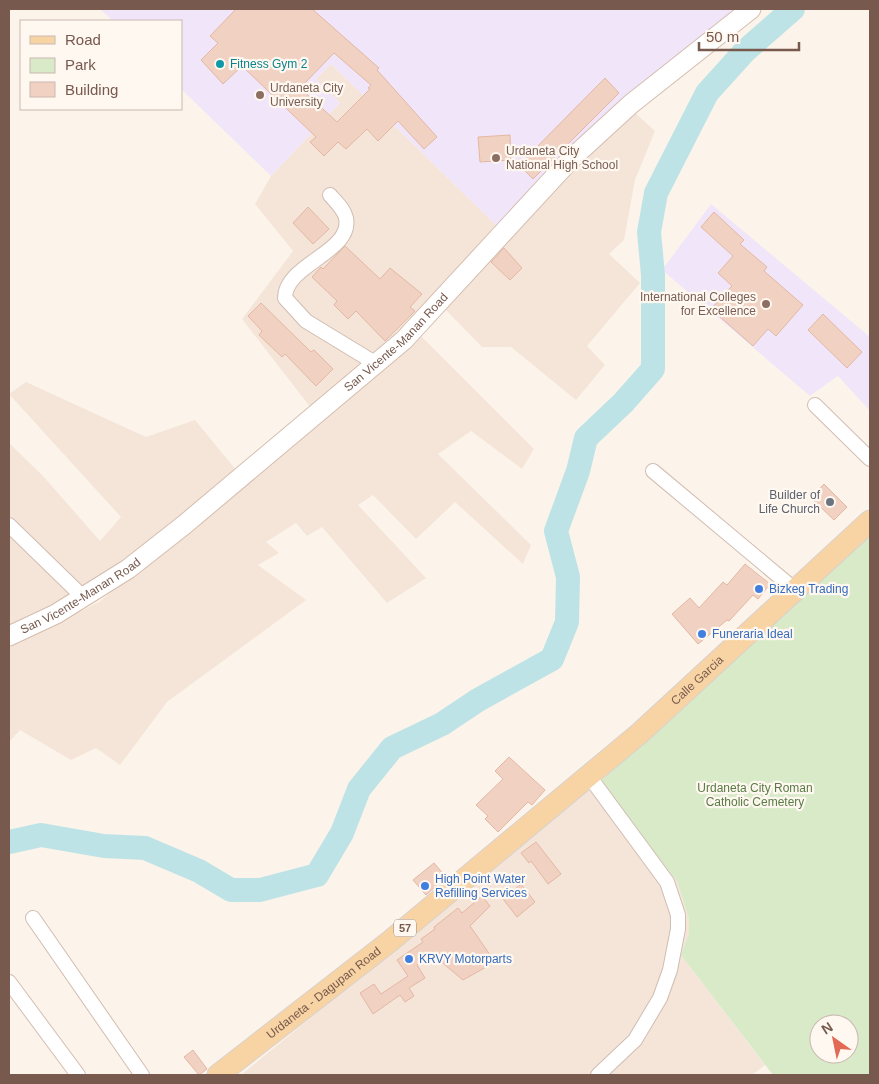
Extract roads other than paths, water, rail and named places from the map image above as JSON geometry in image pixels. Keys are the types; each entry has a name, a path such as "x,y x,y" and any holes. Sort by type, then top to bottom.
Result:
{"main road":[{"name":"Calle Garcia","path":"589,776 640,733 794,589 870,521"},
{"name":"Urdaneta - Dagupan Road","path":"218,1075 389,942 589,776"}],"street":[{"name":"San Vicente-Manan Road","path":"9,636 56,614 128,569 184,525 375,362 404,340 571,159 631,104 751,9"},
{"path":"330,195 346,216 345,230 321,256 293,277 287,285 285,298 306,321 375,362"},
{"path":"815,405 870,459"},
{"path":"652,471 794,589"},
{"path":"9,524 84,598"},
{"path":"589,776 667,882 678,916 678,929 670,970 660,998 636,1040 598,1075"},
{"path":"33,918 142,1075"},
{"path":"9,982 78,1075"}],"waterway":[{"path":"9,842 41,835 104,846 145,848 199,871 231,890 260,890 317,875 342,833 359,789 392,748 442,724 478,700 552,659 567,622 568,577 556,531 578,471 586,438 623,403 653,369 653,275 649,232 656,193 707,93 745,51 793,9"}],"place":[{"name":"Fitness Gym 2","path":"220,64"},
{"name":"Urdaneta City University","path":"260,95"},
{"name":"Urdaneta City National High School","path":"496,158"},
{"name":"International Colleges for Excellence","path":"766,304"},
{"name":"Builder of Life Church","path":"830,502"},
{"name":"Bizkeg Trading","path":"759,589"},
{"name":"Funeraria Ideal","path":"702,634"},
{"name":"High Point Water Refilling Services","path":"425,886"},
{"name":"KRVY Motorparts","path":"409,959"}],"park label":[{"name":"Urdaneta City Roman Catholic Cemetery","path":"755,795"}]}
